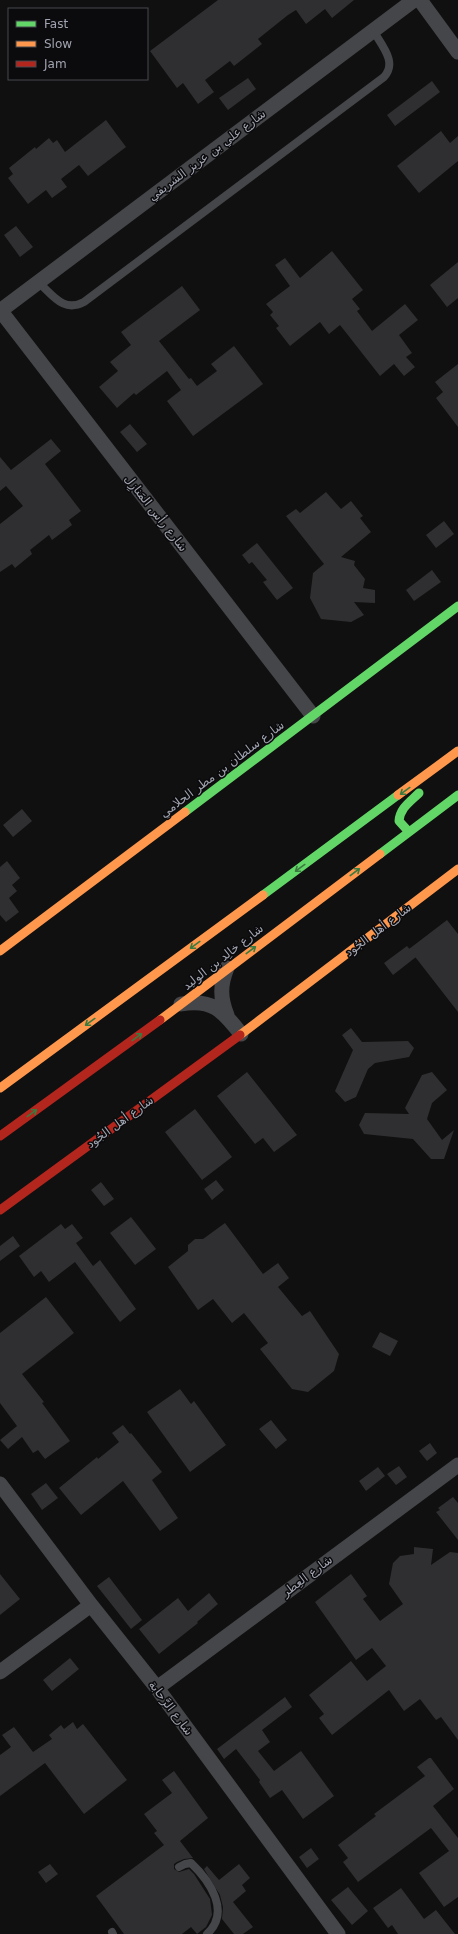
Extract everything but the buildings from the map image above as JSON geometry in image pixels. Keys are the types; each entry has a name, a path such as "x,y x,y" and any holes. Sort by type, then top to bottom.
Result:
{"street":[{"name":"شارع علي بن عزيز الشريفي","path":"0,310 414,0"},
{"path":"420,0 458,52"},
{"name":"شارع رأس المَنازِل","path":"0,310 313,716"},
{"name":"شارع سلطان بن مطر الحلامي","path":"0,951 458,606"},
{"name":"شارع خالِد بن الوليد","path":"0,1088 458,751"},
{"path":"409,832 399,821 399,815 401,809 419,793 425,776"},
{"name":"شارع خالِد بن الوليد","path":"0,1136 181,1004 458,794"},
{"name":"شارع أهل الجُود","path":"0,1210 241,1034 458,869"},
{"path":"228,968 223,979 221,991 222,1004 227,1015 241,1034"},
{"path":"181,1004 191,1002 210,1005 227,1015"},
{"name":"شارع العِطر","path":"157,1688 458,1465"},
{"name":"شارع الرَّحابة","path":"0,1484 91,1605 157,1688 338,1934"},
{"path":"0,1672 91,1605"}],"lane":[{"path":"38,282 63,305 72,306 84,302 384,77 389,70 390,61 373,30"},
{"path":"179,1867 185,1864 191,1864 209,1886 218,1904 217,1919 214,1927 207,1934"}],"traffic: fast":[{"path":"185,812 458,606"},
{"path":"409,832 399,821 401,812 419,793"},
{"path":"263,895 398,795"},
{"path":"380,854 458,795"}],"traffic: slow":[{"path":"398,795 458,751"},
{"path":"0,951 185,812"},
{"path":"160,1020 380,854"},
{"path":"240,1035 458,869"},
{"path":"0,1088 263,895"}],"traffic: jam":[{"path":"0,1136 160,1020"},
{"path":"0,1210 240,1035"}]}
